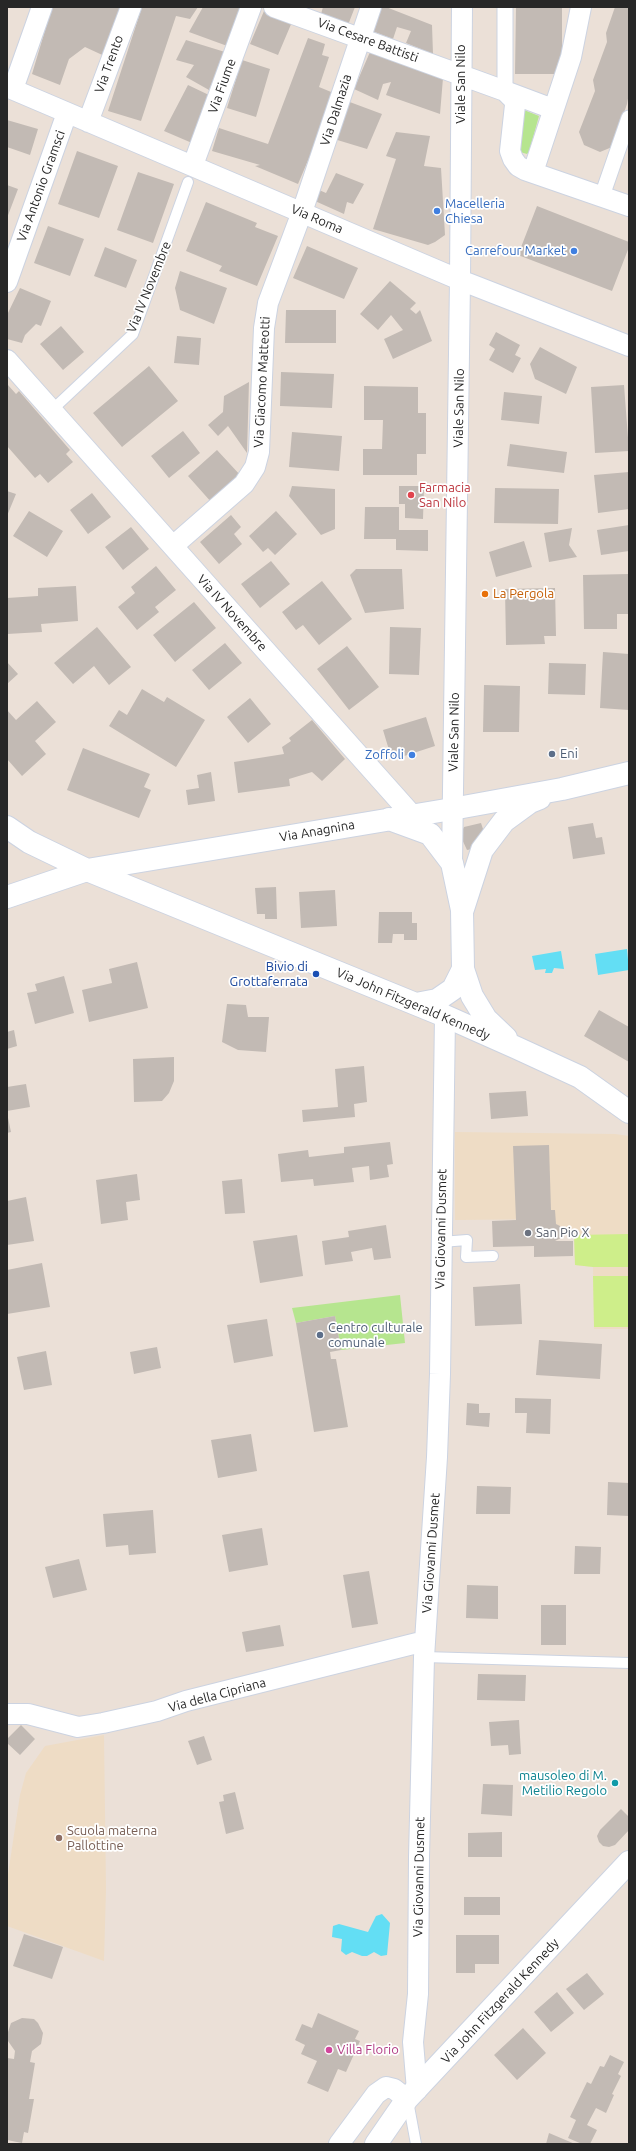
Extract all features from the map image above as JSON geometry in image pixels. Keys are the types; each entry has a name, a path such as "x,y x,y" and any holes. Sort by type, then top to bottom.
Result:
{"main road":[{"name":"Via Anagnina","path":"7,897 87,870 452,809 562,789 629,773"},
{"path":"462,910 482,850 504,821 530,802 562,789"},
{"path":"388,819 430,834 452,863 462,910 463,969 472,996 486,1019 517,1048"},
{"name":"Via John Fitzgerald Kennedy","path":"7,827 29,842 87,870 445,1016 517,1048 580,1077 629,1112"},
{"path":"141,892 138,886 137,874 140,868 152,858"},
{"path":"416,1004 438,1000 453,989 463,969"},
{"name":"Via John Fitzgerald Kennedy","path":"376,2144 412,2094 629,1862"}],"street":[{"path":"10,88 42,7"},
{"name":"Via Trento","path":"88,122 131,7"},
{"name":"Via Fiume","path":"191,174 251,7"},
{"name":"Via Cesare Battisti","path":"274,7 461,74 510,98 553,109"},
{"name":"Via Dalmazia","path":"302,212 371,7"},
{"name":"Viale San Nilo","path":"452,863 462,7"},
{"path":"506,7 510,98 510,151 513,159 518,166 629,206"},
{"path":"533,172 571,57 581,7"},
{"name":"Via Roma","path":"10,88 88,122 191,174 302,212 460,280 629,346"},
{"name":"Via Antonio Gramsci","path":"7,282 67,113"},
{"path":"602,196 629,118"},
{"name":"Via Giacomo Matteotti","path":"173,546 244,484 255,467 259,452 265,316 272,288 302,212"},
{"name":"Via IV Novembre","path":"7,360 412,815"},
{"name":"Via Giovanni Dusmet","path":"412,2094 413,2042 418,1994 419,1857 424,1649 437,1456 445,1016"},
{"name":"Via della Cipriana","path":"7,1714 28,1714 78,1726 103,1723 157,1711 186,1701 424,1649"},
{"path":"339,2144 376,2094 386,2088 412,2094"}],"lane":[{"name":"Via IV Novembre","path":"52,410 133,334 191,174"},
{"path":"441,1242 467,1240 466,1257 493,1256"},
{"path":"424,1649 629,1662"},
{"path":"412,2094 416,2144"}],"shaded area":[{"path":"455,1132 615,1134 629,1136 629,1329 594,1329 593,1267 575,1265 574,1235 563,1235 562,1228 556,1224 555,1219 455,1220"},
{"name":"Scuola materna Pallottine","path":"104,1735 106,1889 104,1961 7,1926 7,1881 20,1795 26,1773 45,1746"}],"green space":[{"path":"524,110 539,116 529,152 527,154 520,152 518,148"},
{"path":"629,1234 629,1267 593,1267 575,1265 574,1235"},
{"path":"593,1276 629,1276 629,1327 594,1327"},
{"path":"400,1295 405,1343 341,1350 335,1316 296,1323 292,1308"}],"water":[{"path":"627,949 629,970 598,975 595,954"},
{"path":"561,951 564,969 554,968 552,973 545,973 546,969 535,970 532,956"},
{"path":"382,1914 390,1923 387,1955 381,1956 374,1952 367,1956 362,1956 352,1952 346,1955 341,1951 342,1939 332,1937 333,1926 339,1924 368,1932 376,1916"}],"building":[{"path":"52,7 131,7 111,59 85,47 69,59 60,85 32,74"},
{"path":"142,7 198,7 190,19 176,16 141,121 108,111"},
{"path":"203,7 242,7 230,47 189,32"},
{"path":"323,7 355,7 348,25 321,14"},
{"path":"380,7 386,7 432,25 433,54 406,43 411,31 397,27 393,39 372,31"},
{"path":"516,7 562,7 562,74 515,74"},
{"path":"615,7 629,7 629,93 627,104 612,147 600,152 584,145 579,132 595,91 593,80 607,42 606,33"},
{"path":"264,11 292,22 278,55 250,44"},
{"path":"308,38 325,44 322,55 329,57 319,87 336,94 298,184 255,166 260,165 212,151 219,128 268,144"},
{"path":"186,40 225,52 209,90 186,77 194,65 176,60"},
{"path":"370,52 443,78 440,114 386,95 391,82 383,84 378,100 354,89"},
{"path":"242,60 270,69 256,117 227,108"},
{"path":"188,85 211,96 192,143 164,131"},
{"path":"347,101 382,114 367,149 334,139"},
{"path":"7,120 38,129 30,155 7,147"},
{"path":"396,132 430,136 424,166 441,168 445,235 428,245 373,229 396,159 386,156"},
{"path":"77,151 118,166 99,218 58,204"},
{"path":"138,172 174,184 153,243 117,230"},
{"path":"336,173 364,184 353,204 347,202 344,214 315,201 319,190 326,193"},
{"path":"7,185 18,189 7,218"},
{"path":"206,202 257,223 255,227 278,236 257,286 219,271 222,266 186,251"},
{"name":"Carrefour Market","path":"537,206 629,242 629,247 612,291 518,255"},
{"path":"48,226 84,239 70,276 34,263"},
{"path":"307,246 358,268 344,299 293,278"},
{"path":"105,247 137,260 126,288 94,276"},
{"path":"180,271 227,288 214,324 180,310 175,288"},
{"path":"390,281 416,303 410,309 416,314 420,310 432,341 393,359 384,339 403,330 391,315 378,330 360,314"},
{"path":"20,288 51,301 41,326 36,324 25,335 22,343 7,339 7,315"},
{"path":"286,310 336,310 336,343 285,343"},
{"path":"61,326 84,352 63,370 40,344"},
{"path":"496,332 520,345 515,355 521,358 513,373 489,360 495,349 489,345"},
{"path":"177,336 201,338 199,365 174,363"},
{"path":"540,347 577,367 566,394 535,379 530,364"},
{"path":"149,366 178,401 122,447 93,413"},
{"path":"281,372 334,374 332,408 280,406"},
{"path":"249,382 247,453 228,426 218,436 208,425 223,412 224,396"},
{"path":"8,385 16,394 19,391 70,450 66,454 73,462 48,483 40,474 35,478 7,446"},
{"path":"624,385 629,451 595,453 591,387"},
{"path":"364,386 418,387 418,413 426,413 426,454 417,454 417,475 363,475 363,449 382,449 383,420 364,420"},
{"path":"504,392 542,396 539,424 501,420"},
{"path":"183,431 200,453 169,478 151,456"},
{"path":"292,432 342,436 339,471 289,467"},
{"path":"510,444 567,452 564,473 507,466"},
{"path":"217,450 241,476 212,503 188,476"},
{"path":"629,472 629,509 598,513 594,475"},
{"path":"292,486 335,489 335,529 321,535 289,496"},
{"name":"Farmacia San Nilo","path":"399,486 424,486 423,519 405,518 405,504 399,504"},
{"path":"495,488 559,489 558,524 494,523"},
{"path":"7,491 16,494 7,516"},
{"path":"92,493 111,517 88,534 70,510"},
{"path":"365,507 399,507 399,530 428,530 428,551 396,550 396,539 364,539"},
{"path":"29,511 63,531 47,557 13,536"},
{"path":"276,511 297,534 275,555 268,548 263,552 249,536"},
{"path":"231,515 241,527 234,534 242,544 219,564 200,542"},
{"path":"629,525 629,551 601,555 597,530"},
{"path":"131,527 149,549 123,570 105,547"},
{"path":"572,528 569,545 577,557 549,562 544,533"},
{"path":"524,541 532,567 496,577 489,552"},
{"path":"271,561 290,584 260,608 241,584"},
{"path":"156,566 176,590 155,607 159,612 137,630 118,607 135,593 131,587"},
{"path":"356,569 402,569 404,609 365,613 350,575"},
{"path":"629,574 629,614 617,614 617,629 584,629 583,575"},
{"path":"322,581 352,619 319,645 303,625 296,630 282,612"},
{"path":"76,586 78,621 41,624 42,632 7,634 7,598 38,596 38,588"},
{"path":"555,588 556,636 544,636 545,644 506,645 505,589"},
{"path":"194,602 216,628 175,662 153,635"},
{"path":"97,627 131,667 109,685 94,666 73,684 54,663"},
{"path":"390,627 421,628 419,675 389,674"},
{"path":"225,643 242,663 209,690 192,670"},
{"path":"347,646 379,687 349,710 317,669"},
{"path":"603,652 629,654 629,710 600,708"},
{"path":"7,662 18,674 7,684"},
{"path":"549,663 586,664 585,695 548,694"},
{"path":"484,685 520,686 519,732 483,732"},
{"path":"142,689 164,702 167,697 205,720 176,767 109,726 119,710 127,715"},
{"path":"250,698 271,724 248,743 227,717"},
{"path":"37,701 56,722 35,741 46,754 22,776 7,759 7,710 16,720"},
{"path":"426,717 435,746 392,760 383,730"},
{"path":"312,720 345,759 322,781 312,772 289,779 290,786 238,793 234,762 284,754 282,747 291,741 289,738"},
{"path":"83,748 150,774 144,787 151,790 139,818 67,790"},
{"path":"211,772 215,801 188,805 186,790 199,788 197,775"},
{"path":"481,823 485,835 478,848 467,850 460,835 464,827"},
{"path":"593,823 596,838 602,837 605,854 573,859 568,827"},
{"path":"276,887 277,919 265,919 265,914 257,914 255,888"},
{"path":"335,890 337,926 301,928 299,892"},
{"path":"379,912 412,912 412,923 417,923 417,940 404,940 404,934 393,934 392,943 378,943"},
{"path":"137,962 148,1008 89,1022 82,990 112,983 109,969"},
{"path":"64,976 74,1013 35,1024 27,993 37,991 35,984"},
{"path":"227,1004 246,1005 248,1017 269,1017 266,1052 238,1050 222,1042"},
{"path":"599,1010 629,1027 629,1062 584,1036"},
{"path":"14,1030 17,1046 7,1049 7,1032"},
{"path":"174,1057 174,1081 169,1093 162,1101 134,1102 133,1059"},
{"path":"364,1066 367,1102 354,1104 355,1117 303,1122 302,1110 338,1107 335,1069"},
{"path":"26,1084 30,1107 7,1111 7,1087"},
{"path":"526,1091 528,1116 491,1119 489,1093"},
{"path":"7,1113 11,1132 7,1133"},
{"path":"390,1142 393,1164 387,1165 389,1177 370,1180 369,1166 352,1168 354,1182 314,1186 313,1179 281,1182 278,1154 308,1150 309,1157 344,1153 344,1147"},
{"path":"549,1145 551,1210 555,1210 556,1224 560,1226 563,1232 561,1238 555,1241 573,1241 573,1256 534,1257 534,1246 493,1247 492,1221 516,1220 513,1146"},
{"path":"137,1174 140,1200 126,1202 128,1220 101,1224 96,1180"},
{"path":"242,1179 245,1213 225,1214 222,1181"},
{"path":"26,1197 34,1241 7,1245 7,1201"},
{"path":"386,1225 391,1258 374,1260 372,1248 351,1252 353,1261 325,1265 322,1241 349,1237 348,1231"},
{"path":"297,1235 303,1276 260,1283 253,1241"},
{"path":"42,1263 50,1307 7,1314 7,1270"},
{"path":"520,1284 522,1324 475,1326 473,1287"},
{"path":"335,1316 341,1350 330,1352 331,1359 336,1359 348,1427 314,1432 296,1323"},
{"path":"267,1319 273,1356 234,1363 227,1325"},
{"path":"539,1340 602,1344 600,1379 536,1375"},
{"path":"157,1347 161,1368 134,1374 130,1352"},
{"path":"46,1351 52,1385 24,1390 17,1357"},
{"path":"515,1398 551,1399 550,1434 526,1433 527,1413 515,1413"},
{"path":"467,1403 479,1404 479,1413 490,1413 489,1427 466,1425"},
{"path":"251,1434 257,1471 218,1478 211,1440"},
{"path":"608,1482 629,1483 629,1516 607,1515"},
{"path":"477,1486 511,1487 510,1514 476,1514"},
{"path":"153,1510 156,1553 129,1555 128,1545 106,1547 103,1514"},
{"path":"262,1528 268,1565 229,1572 222,1535"},
{"path":"575,1546 601,1547 600,1574 574,1574"},
{"path":"79,1559 87,1590 53,1598 45,1567"},
{"path":"369,1571 378,1624 352,1628 343,1575"},
{"path":"467,1585 498,1586 498,1619 466,1618"},
{"path":"541,1605 566,1605 566,1645 541,1645"},
{"path":"280,1625 284,1646 246,1652 242,1632"},
{"path":"478,1674 526,1675 525,1701 477,1700"},
{"path":"519,1720 521,1754 509,1755 508,1745 491,1746 489,1722"},
{"path":"21,1725 35,1739 20,1755 7,1743 7,1739"},
{"path":"204,1736 212,1760 197,1765 188,1741"},
{"path":"483,1784 513,1785 512,1816 481,1814"},
{"path":"235,1792 244,1829 226,1834 219,1802 224,1801 223,1795"},
{"path":"621,1809 629,1817 629,1830 615,1845 609,1847 603,1846 599,1842 597,1836 600,1830"},
{"path":"502,1832 502,1857 468,1857 468,1833"},
{"path":"464,1897 500,1897 500,1915 464,1915"},
{"path":"24,1934 63,1947 52,1979 13,1966"},
{"path":"456,1935 499,1935 499,1964 475,1964 475,1973 456,1973"},
{"path":"587,1973 604,1994 584,2010 566,1989"},
{"path":"557,1992 574,2013 551,2032 534,2012"},
{"path":"318,2013 359,2031 355,2039 360,2041 346,2072 338,2069 328,2092 307,2083 317,2061 301,2054 305,2045 295,2040 302,2024 312,2028"},
{"path":"22,2018 34,2019 38,2023 43,2033 41,2044 32,2051 30,2062 35,2063 29,2099 34,2099 28,2133 24,2132 22,2143 7,2140 7,2058 14,2059 15,2051 8,2041 7,2035 11,2023"},
{"path":"523,2028 546,2053 517,2080 494,2055"},
{"path":"610,2055 624,2062 618,2074 621,2076 612,2094 614,2095 606,2113 596,2108 587,2125 597,2130 590,2144 582,2144 568,2138 576,2120 570,2117 587,2082 591,2084 600,2066 604,2067"},
{"path":"549,2133 575,2144 546,2144"}],"place":[{"name":"Macelleria Chiesa","path":"437,211"},
{"name":"Carrefour Market","path":"574,251"},
{"name":"Farmacia San Nilo","path":"411,495"},
{"name":"La Pergola","path":"485,594"},
{"name":"Eni","path":"552,754"},
{"name":"Zoffoli","path":"412,755"},
{"name":"Bivio di Grottaferrata","path":"316,974"},
{"name":"San Pio X","path":"528,1233"},
{"name":"Centro culturale comunale","path":"320,1335"},
{"name":"mausoleo di M. Metilio Regolo","path":"615,1783"},
{"name":"Scuola materna Pallottine","path":"59,1838"},
{"name":"Villa Florio","path":"329,2050"}]}
